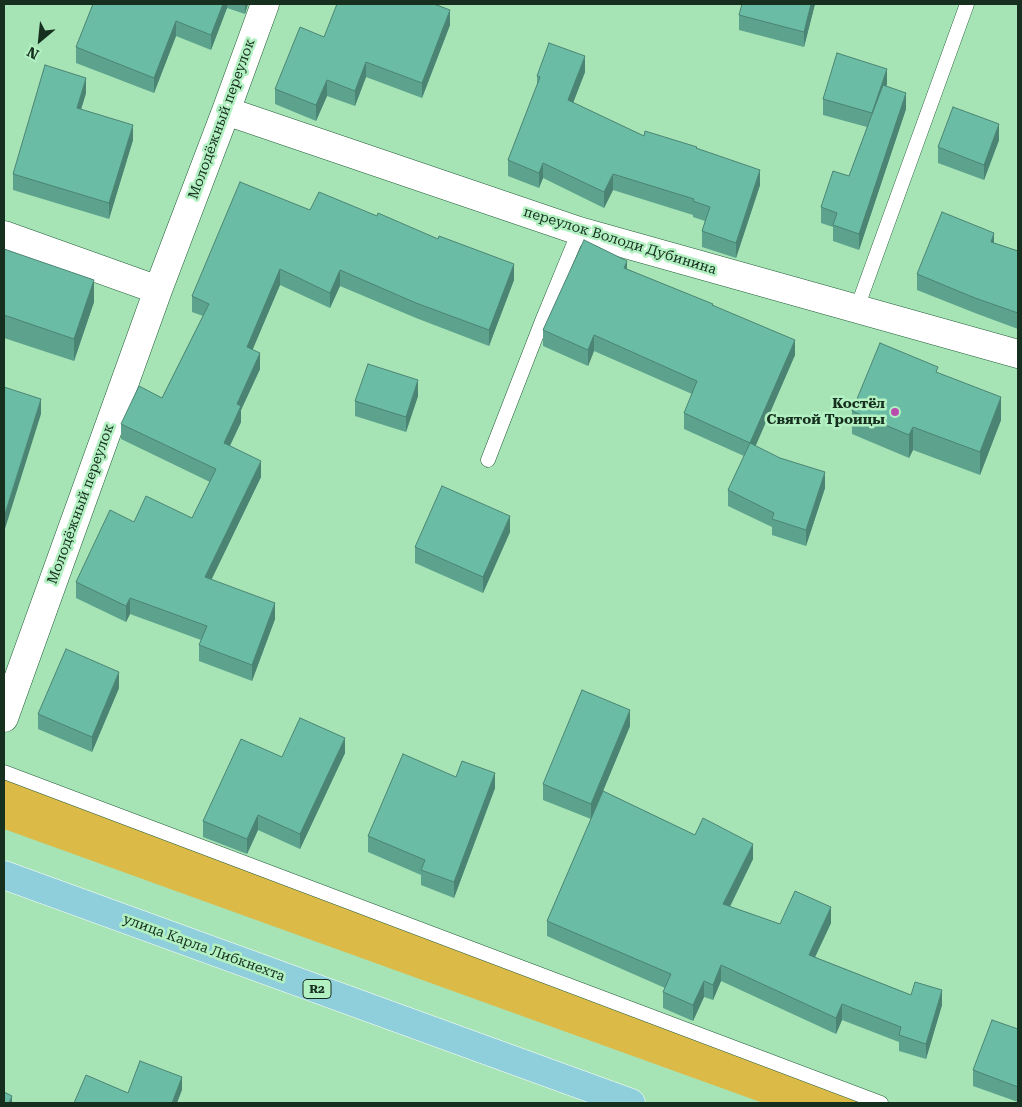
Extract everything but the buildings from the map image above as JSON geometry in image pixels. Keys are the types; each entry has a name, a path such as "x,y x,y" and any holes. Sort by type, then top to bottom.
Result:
{"main road":[{"name":"улица Карла Либкнехта","path":"4,875 631,1103"}],"street":[{"name":"Молодёжный переулок","path":"4,718 158,290 265,4"},
{"name":"переулок Володи Дубинина","path":"226,111 579,231 1018,354"},
{"path":"4,235 158,290"}],"lane":[{"path":"857,308 968,4"},
{"path":"488,460 579,231"},
{"path":"4,772 881,1103"}],"shaded area":[{"path":"4,772 881,1103 763,1103 4,829"}],"place":[{"name":"Костёл Святой Троицы","path":"895,412"}]}
